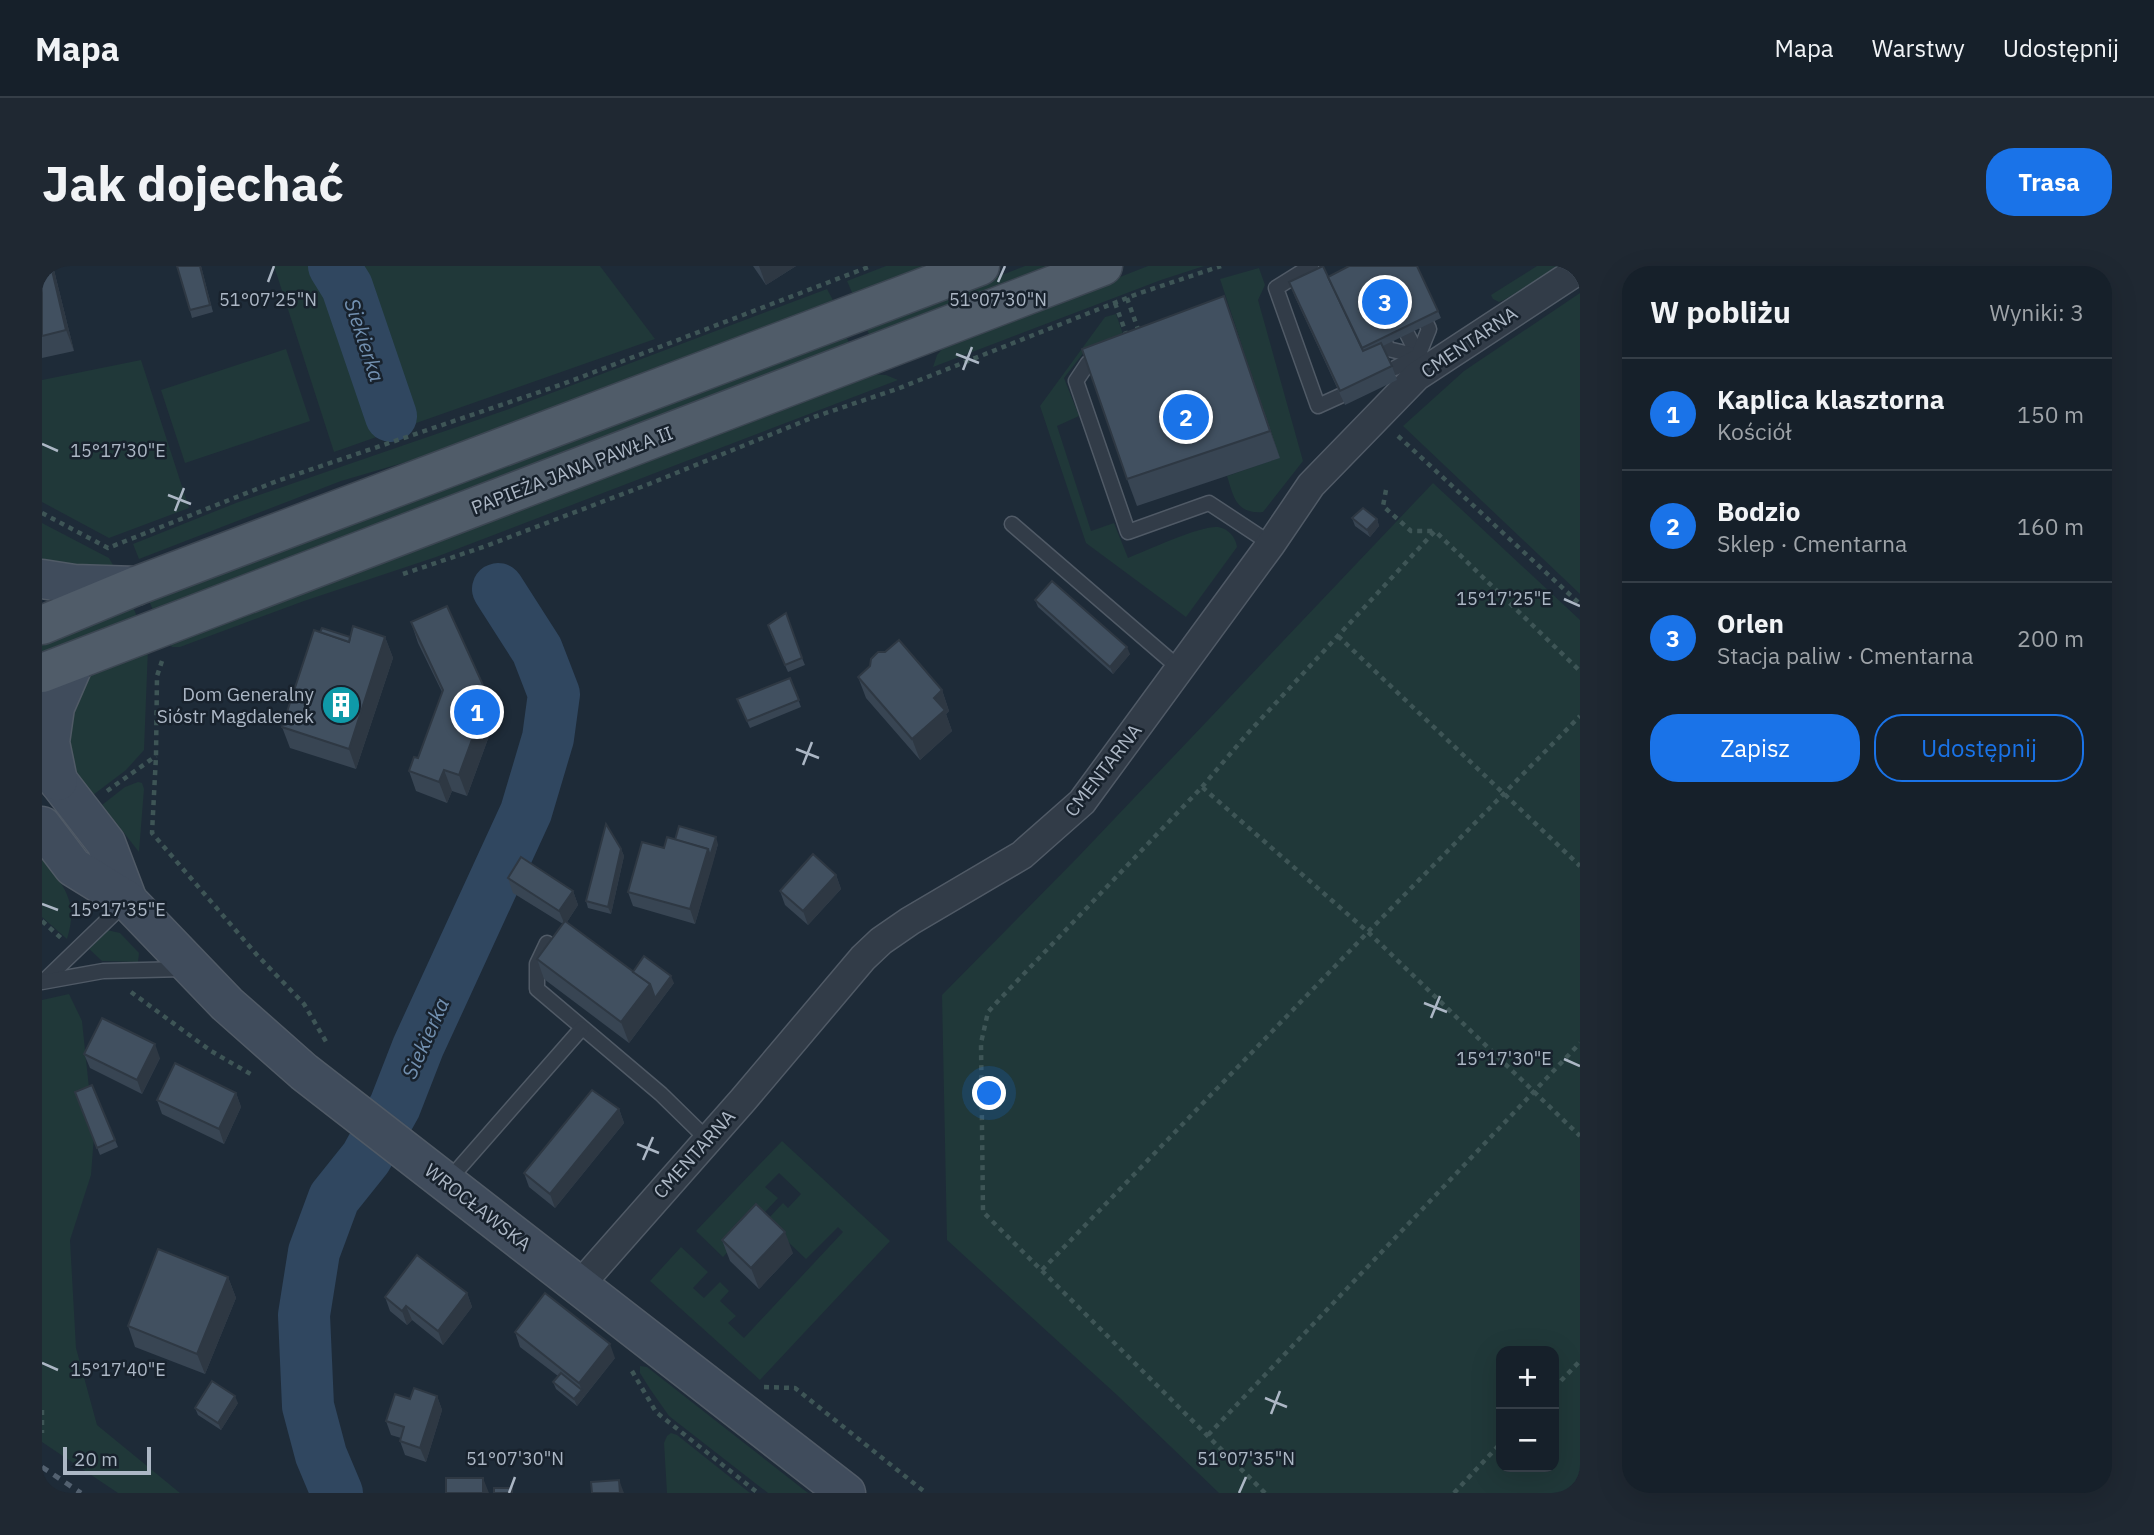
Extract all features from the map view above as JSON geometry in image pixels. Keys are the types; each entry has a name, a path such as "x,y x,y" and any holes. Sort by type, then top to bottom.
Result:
{"main road":[{"path":"42,625 136,586 980,266"},
{"name":"PAPIEŻA JANA PAWŁA II","path":"58,667 1103,266"},
{"path":"42,579 74,584 136,586"},
{"path":"50,768 58,667"},
{"name":"WROCŁAWSKA","path":"50,768 106,843 128,901"},
{"name":"WROCŁAWSKA","path":"42,826 73,867 128,901 227,1004 355,1113 846,1493"}],"street":[{"name":"CMENTARNA","path":"579,1286 863,958 881,941 910,921 1022,855 1082,802 1271,544 1311,485 1418,376 1422,363 1580,269"}],"lane":[{"path":"1311,266 1276,288 1318,407 1340,396"},
{"path":"1411,291 1429,329 1422,363"},
{"path":"1391,302 1422,363"},
{"path":"1372,314 1388,349 1422,363"},
{"path":"1137,345 1088,363 1076,380 1128,532 1209,502 1271,544"},
{"path":"1395,368 1422,363"},
{"path":"1013,524 1179,668"},
{"path":"42,982 128,901"},
{"path":"547,943 537,964 537,989 661,1094 708,1139"},
{"path":"42,982 103,971 192,969"},
{"path":"446,1183 582,1028"}],"path":[{"path":"42,513 108,548 277,481 563,384 871,266"},
{"path":"402,574 512,537 814,417 897,389 1127,298 1222,266"},
{"path":"1127,298 1137,345"},
{"path":"1115,303 1137,345"},
{"path":"1378,417 1580,604"},
{"path":"1386,490 1383,506 1411,531 1435,531 1580,671"},
{"path":"1265,1493 983,1212 981,1043 988,1012 1202,787 1435,531"},
{"path":"1338,636 1580,866"},
{"path":"163,660 157,676 152,833 257,955 304,1004 327,1044 337,1053"},
{"path":"1042,1270 1367,932 1580,716"},
{"path":"98,798 156,756"},
{"path":"1202,787 1367,932 1580,1136"},
{"path":"42,921 74,950"},
{"path":"103,971 211,1051 255,1077"},
{"path":"1208,1436 1580,1043"},
{"path":"1559,1383 1580,1361"},
{"path":"760,1386 795,1388 926,1493"},
{"path":"42,1410 42,1433"},
{"path":"1454,1493 1496,1448"}],"green space":[{"path":"274,266 600,266 655,339 334,452"},
{"path":"886,266 934,266 854,297 847,281"},
{"path":"1025,266 1056,266 870,337 866,327"},
{"path":"1148,266 1204,266 933,367 937,355 945,346"},
{"path":"1537,266 1560,266 1504,300 1499,302 1493,299 1491,295"},
{"path":"1259,268 1265,285 1258,300 1303,461 1263,512 1254,512 1242,507 1234,498 1227,476 1279,458 1220,279"},
{"path":"827,289 835,304 447,450 341,481 139,559 133,544 236,503 509,409"},
{"path":"1580,293 1580,594 1403,426 1464,371"},
{"path":"1116,314 1123,334 1088,347 1064,378 1079,416 1057,426 1091,531 1114,523 1128,558 1208,528 1220,527 1233,536 1237,547 1186,617 1086,543 1040,406 1105,317"},
{"path":"846,336 850,345 154,612 149,601"},
{"path":"286,349 310,421 185,463 161,390"},
{"path":"141,360 189,508 109,538 42,502 42,380"},
{"path":"867,374 886,375 898,380 436,557 304,601 180,647 172,647 168,642"},
{"path":"1433,483 1580,620 1580,1493 1219,1493 1117,1395 947,1240 942,995 1079,856"},
{"path":"42,523 109,558 113,565 104,568 42,567"},
{"path":"133,607 138,619 42,655 42,643"},
{"path":"148,648 144,750 126,770 93,795 74,770 60,732 86,679 103,668"},
{"path":"142,783 144,789 139,852 102,805 125,787"},
{"path":"42,858 63,886 70,904 67,939 42,917"},
{"path":"107,930 120,933 139,953 138,962 102,961 85,945 98,932"},
{"path":"69,994 82,1021 94,1136 91,1175 70,1240 76,1348 97,1425 180,1493 118,1493 42,1442 42,1000"},
{"path":"782,1141 890,1241 760,1380 650,1281 681,1247 708,1272 693,1288 704,1298 720,1282 729,1291 720,1301 736,1316 728,1323 744,1338 843,1232 838,1227 806,1259 766,1221 783,1203 788,1208 801,1194 779,1173 765,1187 778,1198 723,1257 696,1231"},
{"path":"640,1366 647,1367 808,1493 768,1493 669,1416 640,1373"},
{"path":"671,1433 750,1493 667,1493 664,1443"}],"building":[{"path":"42,266 51,266 66,330 42,336"},
{"path":"177,266 200,266 210,305 190,310"},
{"path":"1323,266 1363,351 1381,343 1392,366 1340,391 1289,282"},
{"path":"1349,266 1417,266 1438,311 1362,348 1328,277"},
{"path":"1224,296 1270,431 1127,479 1082,349"},
{"path":"1363,508 1377,519 1367,530 1352,518"},
{"path":"1052,581 1127,647 1110,667 1035,600"},
{"path":"447,606 488,696 459,775 444,770 439,782 409,771 414,757 418,758 443,690 411,622"},
{"path":"786,613 802,658 785,665 768,625"},
{"name":"Dom Generalny Sióstr Magdalenek","path":"353,626 385,637 349,749 282,727 314,630 349,642"},
{"path":"322,628 350,637 349,642 320,632"},
{"path":"899,640 942,690 934,698 945,710 912,739 858,677 870,666 871,659 878,652 885,652"},
{"path":"790,678 799,700 747,721 737,699"},
{"path":"606,824 621,849 608,907 586,901"},
{"path":"679,826 716,837 710,856 708,849 675,840"},
{"path":"667,837 708,849 690,909 628,892 642,842 664,848"},
{"path":"813,854 836,875 803,911 780,891"},
{"path":"521,857 573,891 559,911 508,878"},
{"path":"565,921 650,984 621,1022 537,959"},
{"path":"644,956 671,976 655,998 650,984 633,972"},
{"path":"102,1018 155,1044 137,1080 84,1054"},
{"path":"175,1063 236,1093 219,1129 157,1100"},
{"path":"92,1085 115,1140 97,1148 75,1092"},
{"path":"592,1090 619,1109 550,1194 524,1173"},
{"path":"756,1204 785,1232 751,1268 722,1240"},
{"path":"158,1249 228,1277 197,1354 128,1326"},
{"path":"417,1255 467,1293 438,1331 406,1306 402,1311 385,1297"},
{"path":"545,1293 610,1344 579,1383 515,1332"},
{"path":"561,1373 582,1390 574,1399 553,1382"},
{"path":"212,1381 235,1396 218,1423 195,1408"},
{"path":"414,1388 437,1396 420,1448 400,1441 404,1427 386,1421 395,1394 410,1399"},
{"path":"446,1478 483,1478 483,1493 446,1493"},
{"path":"619,1480 620,1493 592,1493 591,1482"},
{"path":"494,1488 512,1488 512,1493 494,1493"}],"waterway":[{"name":"Siekierka","path":"334,266 347,287 391,416"},
{"name":"Siekierka","path":"337,1493 321,1455 308,1406 304,1315 314,1252 334,1198 366,1158 395,1106 418,1047 526,812 548,738 554,694 537,650 498,589"}],"railway":[{"path":"42,1467 81,1493"}],"place":[{"name":"Orlen","path":"1385,302"},
{"name":"Bodzio","path":"1186,417"},
{"name":"Dom Generalny Sióstr Magdalenek","path":"341,705"},
{"name":"Kaplica klasztorna","path":"477,712"}]}
